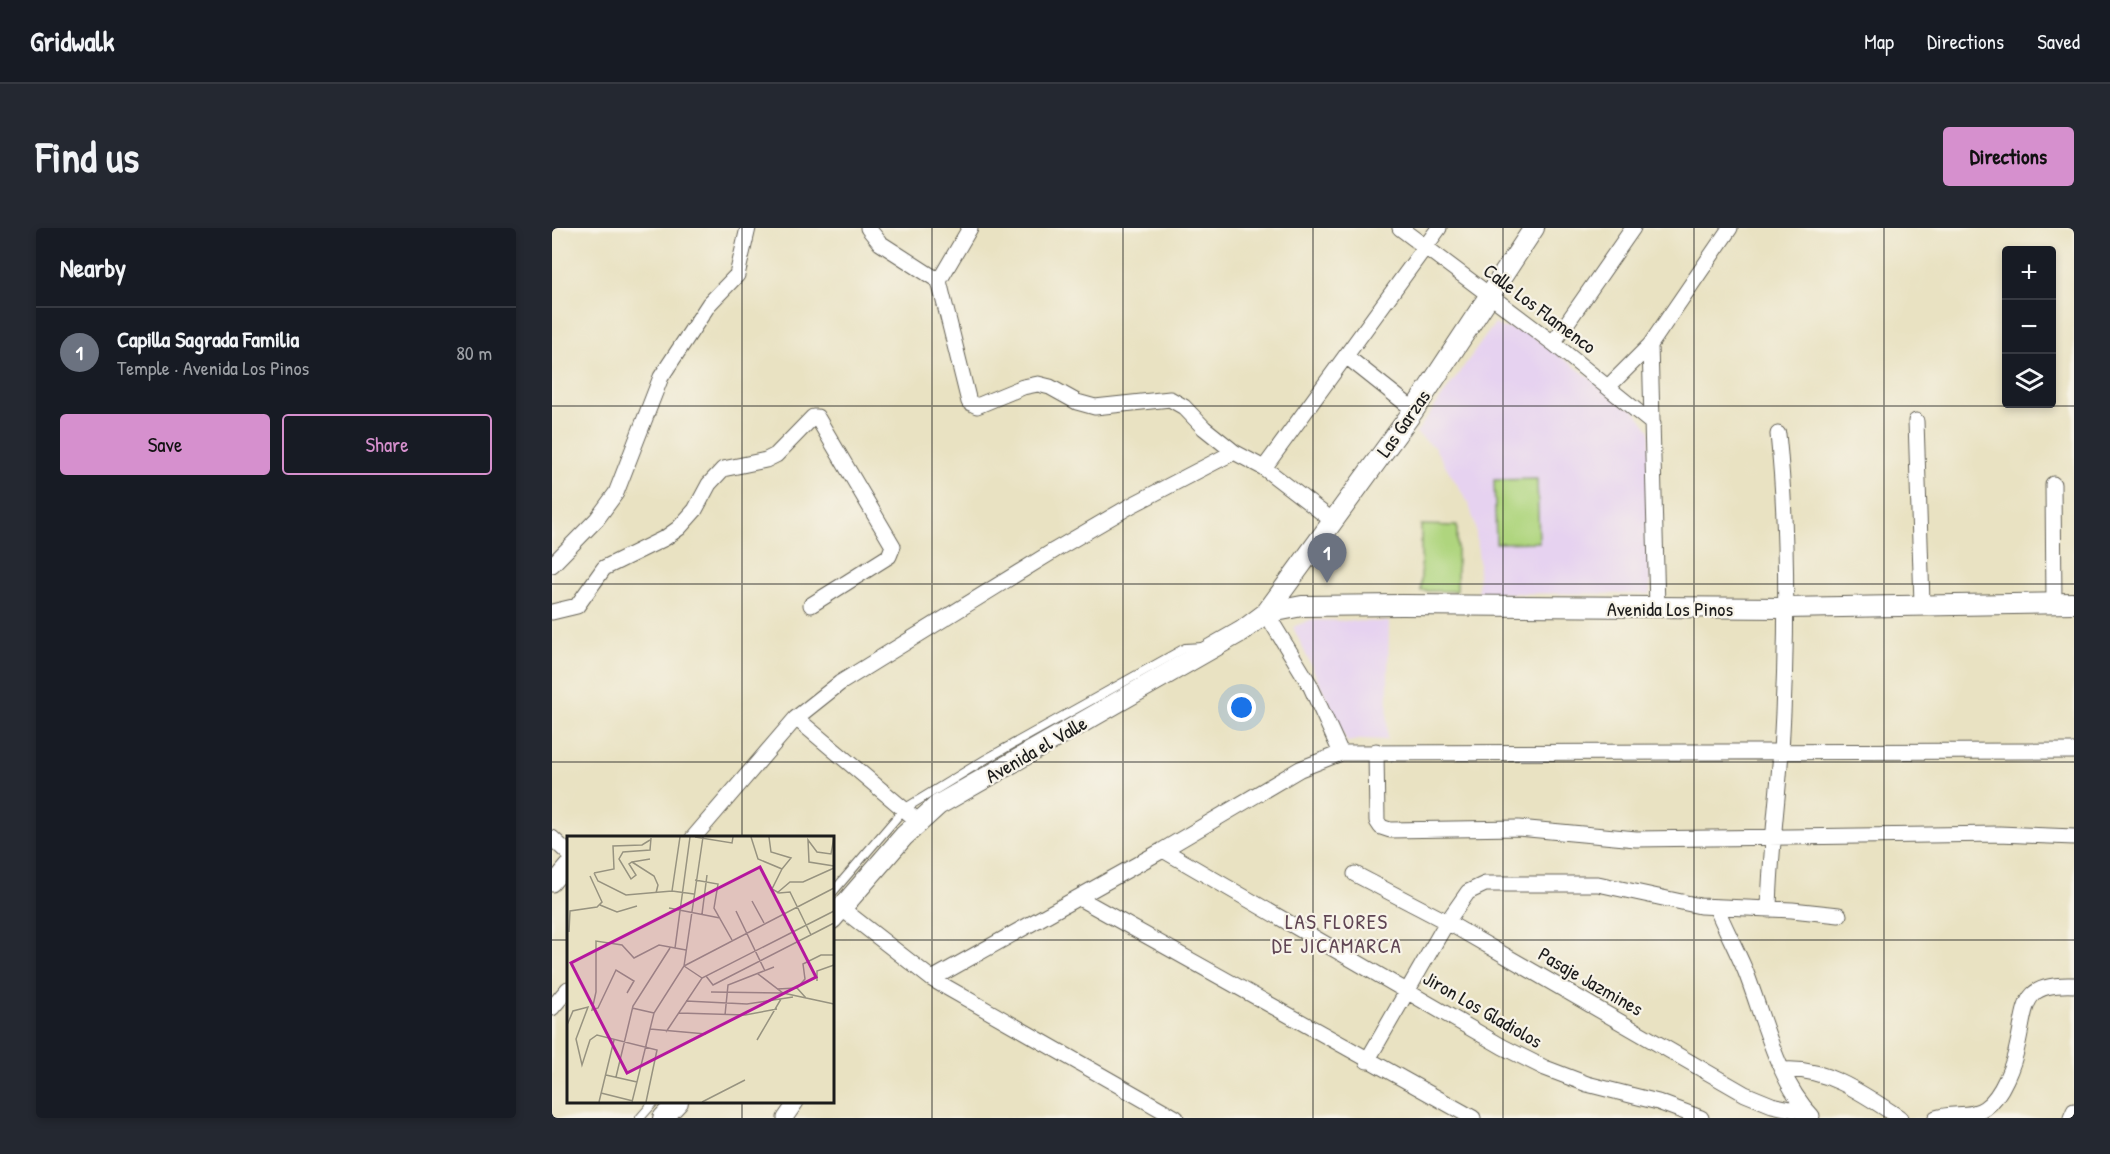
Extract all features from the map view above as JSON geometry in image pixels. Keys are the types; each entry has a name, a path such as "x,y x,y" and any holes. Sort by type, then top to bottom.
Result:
{"street":[{"path":"552,565 597,519 616,493 661,377 709,304 737,275 748,228"},
{"path":"868,228 880,243 939,281 969,402 977,406 1023,387 1038,384 1050,387 1077,402 1095,407 1170,399 1184,406 1204,428 1234,452 1264,468 1333,521"},
{"path":"939,281 970,228"},
{"name":"Calle Los Flamenco","path":"1400,228 1553,343 1653,424"},
{"path":"1264,468 1426,249 1438,228"},
{"name":"Las Garzas","path":"1266,613 1414,410 1534,228"},
{"path":"1553,343 1632,228"},
{"path":"1608,387 1650,345 1730,228"},
{"path":"1650,345 1657,608"},
{"path":"1346,356 1414,410"},
{"path":"552,612 577,606 604,568 665,538 679,528 695,510 709,484 723,468 766,460 776,455 813,417 817,417 894,546 889,556 811,605"},
{"path":"1916,421 1922,603"},
{"path":"1769,910 1772,835 1781,751 1785,608 1786,512 1778,434"},
{"path":"694,836 796,718 840,683 1055,550 1132,505 1234,452"},
{"path":"2053,484 2054,603"},
{"name":"Avenida Los Pinos","path":"1266,613 1302,606 1785,608 1922,603 2074,603"},
{"path":"1266,613 1310,685 1341,753"},
{"name":"Avenida el Valle","path":"835,907 911,815 938,805 1214,647 1266,613"},
{"path":"796,718 911,815"},
{"path":"932,979 1079,898 1300,769 1341,753 1376,751 2074,751"},
{"path":"1376,751 1377,821 1381,827 1390,830 1518,828 1636,839 1772,835 1893,837 1999,834 2074,837"},
{"path":"552,838 567,852"},
{"name":"Jiron Los Gladiolos","path":"1163,850 1503,1047 1545,1068 1701,1118"},
{"path":"552,884 567,866"},
{"name":"Pasaje Jazmines","path":"1355,874 1447,922 1745,1094 1772,1105 1811,1115"},
{"path":"1367,1061 1406,989 1447,922 1468,892 1485,884 1598,884 1700,906 1839,915"},
{"path":"1079,898 1367,1061 1473,1118"},
{"path":"835,907 932,979 1176,1118"},
{"path":"1716,907 1744,968 1784,1070 1811,1115"},
{"path":"1936,1118 1983,1110 1996,1097 2011,1066 2018,1044 2024,1006 2032,993 2042,987 2074,985"},
{"path":"552,1008 567,990"},
{"path":"1784,1070 1808,1070 1819,1073 1857,1091 1900,1118"},
{"path":"663,1118 676,1103"},
{"path":"785,1118 795,1103"},
{"path":"2071,1118 2074,1112"}],"lane":[{"path":"640,1118 652,1103"}],"shaded area":[{"path":"1495,323 1501,328 1512,328 1516,331 1520,327 1635,410 1650,431 1650,594 1478,593 1479,561 1475,525 1469,504 1434,447 1416,433"},
{"path":"1310,620 1389,622 1387,740 1364,739 1347,742 1293,627"}],"green space":[{"path":"1537,479 1539,542 1496,543 1494,480"},
{"path":"1421,525 1457,526 1457,591 1421,591"}],"place":[{"name":"Capilla Sagrada Familia","path":"1327,583"}],"district":[{"name":"LAS FLORES DE JICAMARCA","path":"1337,933"}]}
